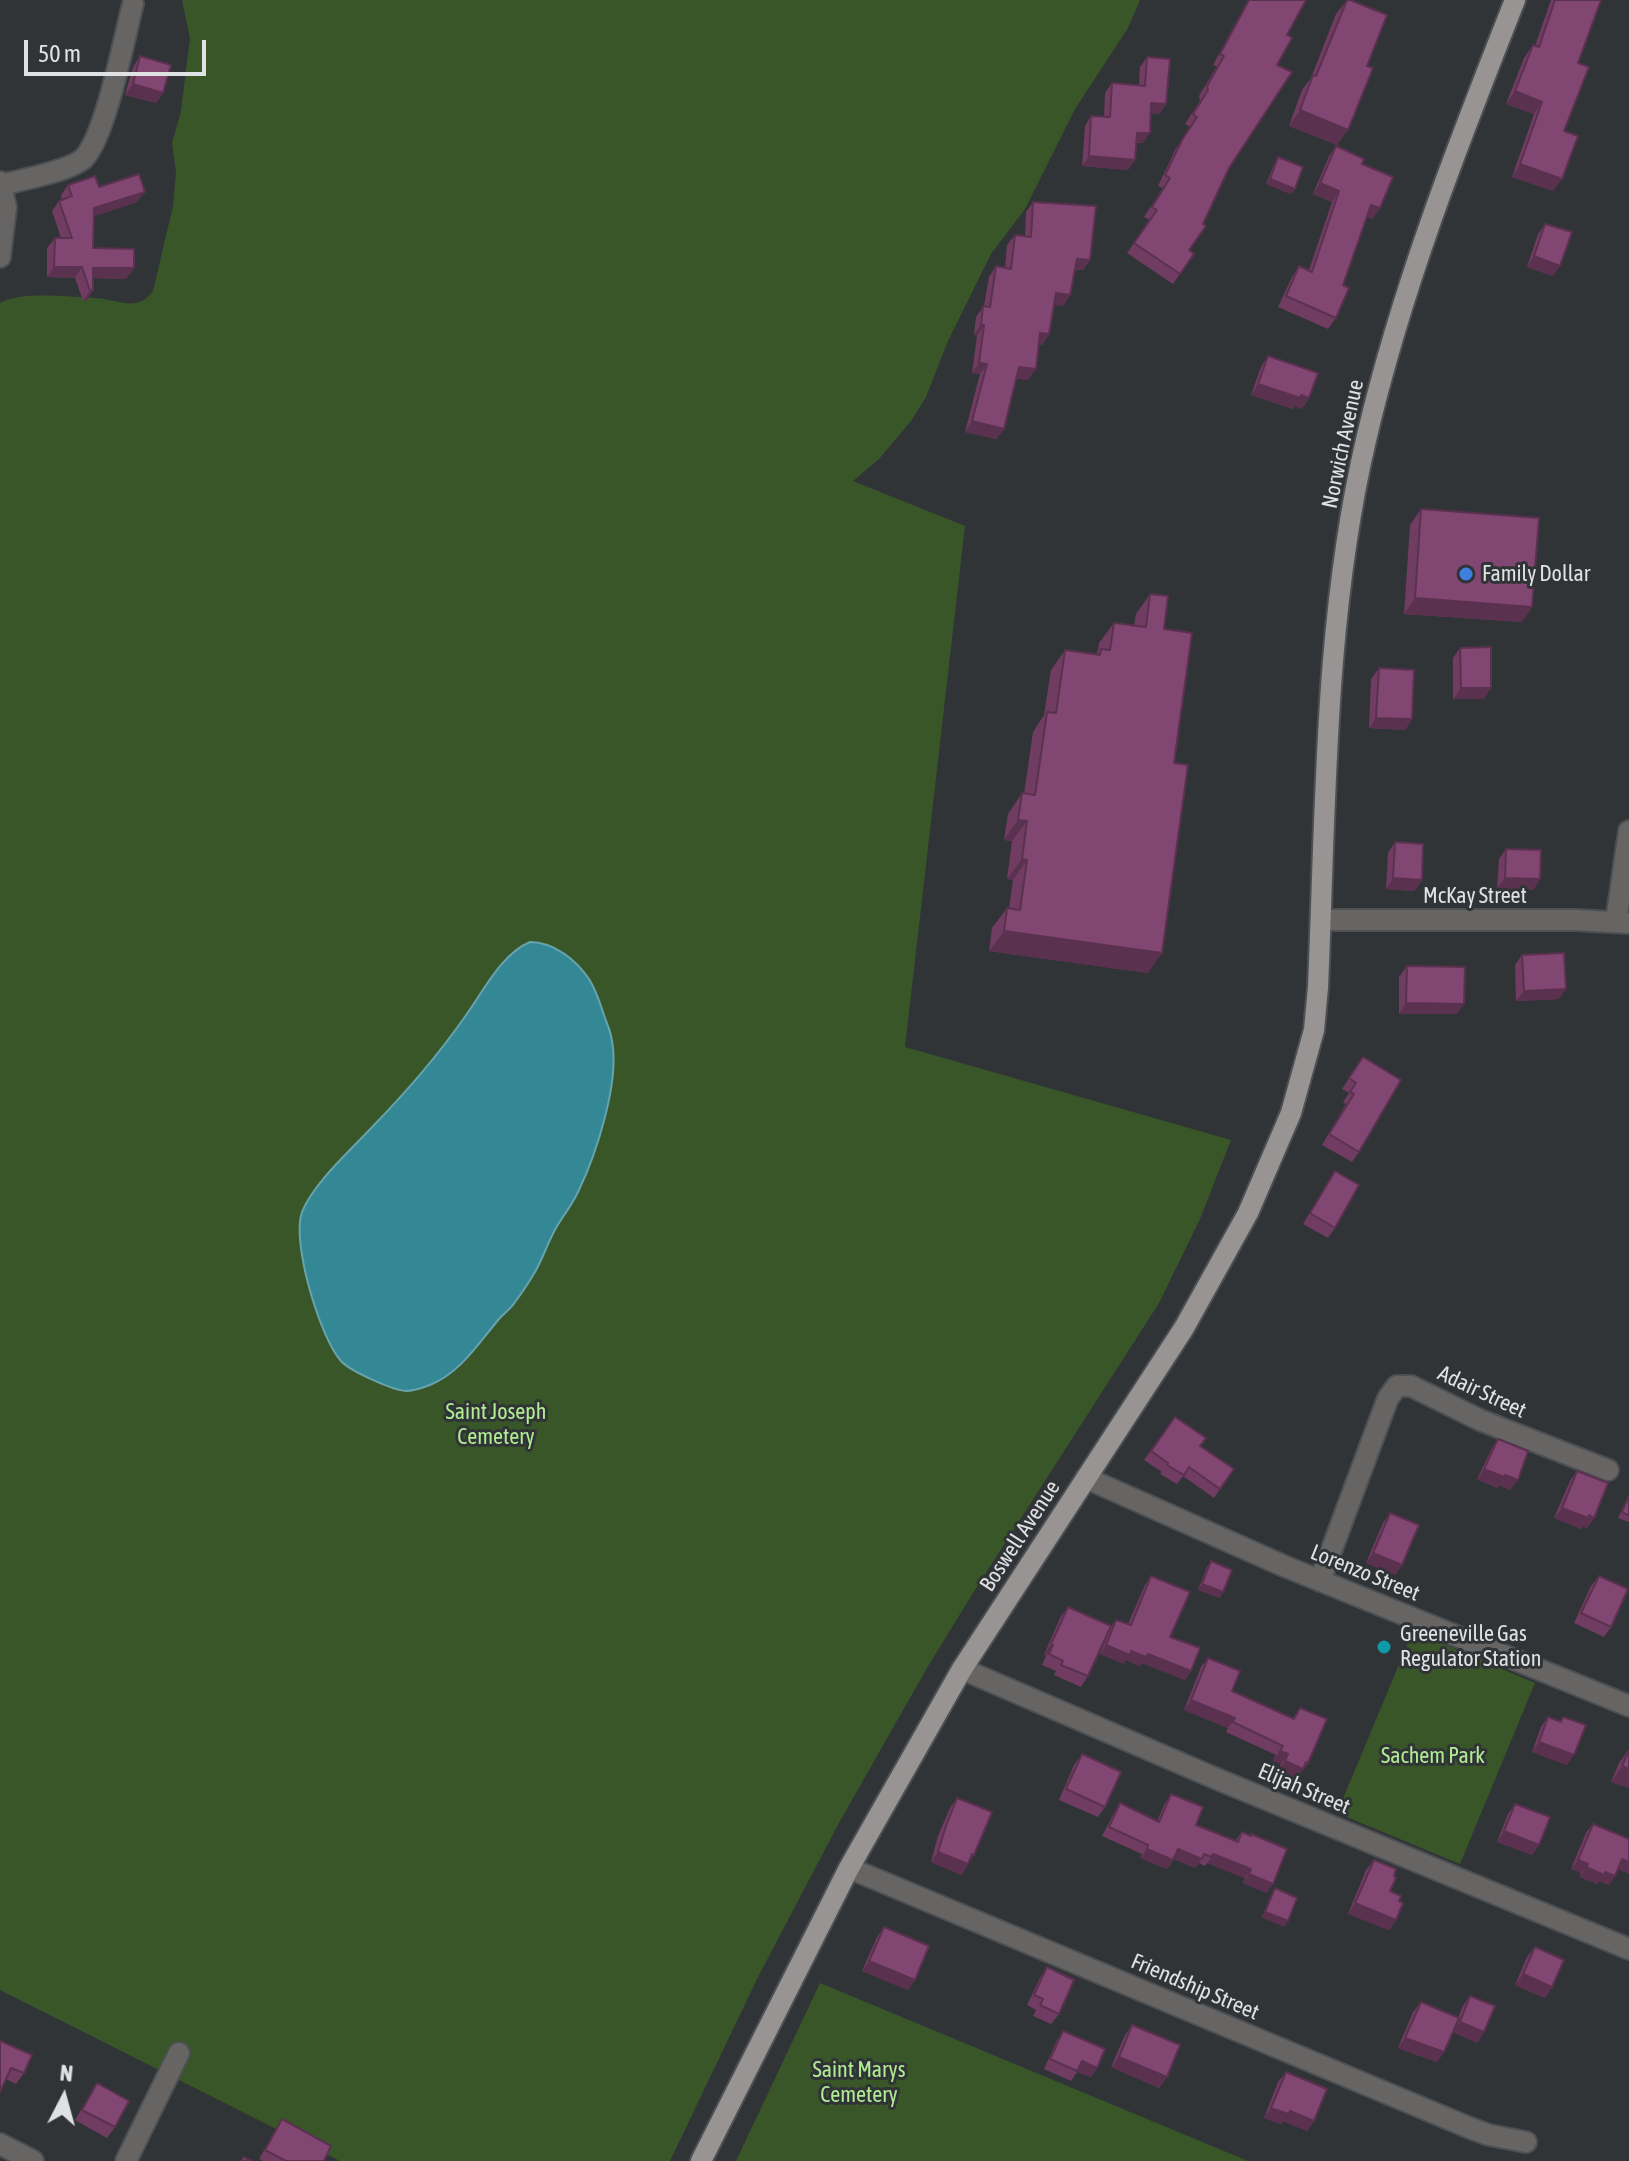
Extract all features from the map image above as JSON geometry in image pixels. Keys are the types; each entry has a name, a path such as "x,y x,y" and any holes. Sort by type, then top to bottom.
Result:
{"main road":[{"name":"Norwich Avenue","path":"1321,920 1336,634 1346,550 1366,442 1397,320 1515,0"},
{"name":"Boswell Avenue","path":"701,2161 849,1868 962,1669 1184,1328 1248,1213 1291,1113 1314,1030 1321,920"}],"street":[{"path":"0,257 6,207 0,183 63,169 84,158 100,129 108,104 133,4"},
{"path":"1623,922 1629,831"},
{"name":"McKay Street","path":"1321,920 1623,922"},
{"name":"Adair Street","path":"1320,1581 1388,1398 1397,1386 1411,1386 1480,1420 1608,1470"},
{"name":"Lorenzo Street","path":"1086,1478 1320,1581 1629,1706"},
{"name":"Elijah Street","path":"962,1669 1217,1779 1629,1949"},
{"name":"Friendship Street","path":"849,1868 1470,2128 1526,2142"},
{"path":"126,2161 179,2053"},
{"path":"0,2144 33,2161"}],"green space":[{"name":"Saint Joseph Cemetery","path":"182,0 1140,0 1128,28 1075,109 1025,209 991,254 947,343 926,397 911,421 879,459 853,481 965,526 905,1047 1231,1140 1200,1219 1159,1303 927,1668 840,1821 758,1977 670,2161 340,2161 0,1990 0,303 20,297 46,296 133,303 147,298 153,291 173,206 176,172 172,143 181,111 190,38"},
{"name":"Sachem Park","path":"1413,1631 1535,1683 1460,1864 1337,1813"},
{"name":"Saint Marys Cemetery","path":"820,1983 1248,2161 736,2161"}],"water":[{"path":"530,942 548,945 578,965 594,987 610,1030 613,1077 599,1139 576,1197 556,1228 535,1272 513,1304 468,1357 441,1380 409,1391 400,1390 353,1370 341,1361 333,1349 324,1332 304,1266 300,1244 302,1212 325,1177 433,1059 501,964"}],"building":[{"path":"1249,0 1306,0 1287,35 1292,38 1277,65 1292,72 1229,168 1203,224 1206,226 1189,250 1194,254 1180,274 1134,243 1157,210 1152,207 1170,178 1165,175 1197,117 1193,114 1208,90 1207,86 1224,56 1220,54"},
{"path":"1347,0 1387,15 1367,66 1373,68 1348,130 1300,110"},
{"path":"1555,0 1601,0 1578,63 1589,67 1564,131 1578,136 1562,179 1520,164 1542,102 1515,91 1533,45 1539,47"},
{"path":"140,56 171,65 163,93 133,84"},
{"path":"1147,57 1170,59 1166,104 1151,103 1150,133 1137,133 1135,160 1089,156 1091,116 1110,117 1112,83 1145,86"},
{"path":"1336,146 1364,159 1362,164 1393,177 1380,208 1371,205 1343,285 1349,288 1336,318 1286,296 1299,266 1312,272 1339,191 1320,183"},
{"path":"1278,157 1303,167 1295,189 1270,179"},
{"path":"139,174 145,192 94,208 93,248 134,249 134,268 93,268 93,290 90,291 82,267 54,267 55,238 72,238 59,201 72,196 68,185 95,176 99,187"},
{"path":"1033,202 1096,206 1090,260 1077,259 1070,295 1056,293 1049,334 1040,333 1036,369 1019,367 1004,429 972,421 987,364 979,363 983,306 990,307 996,266 1011,269 1015,235 1031,237"},
{"path":"1545,224 1572,232 1560,266 1534,256"},
{"path":"1268,356 1318,373 1309,398 1258,384"},
{"name":"Family Dollar","path":"1421,509 1539,518 1532,607 1415,598"},
{"path":"1150,594 1168,596 1164,629 1192,633 1174,763 1188,765 1162,953 1004,931 1007,908 1020,910 1027,860 1022,859 1027,821 1018,820 1022,793 1035,795 1047,712 1056,713 1065,650 1100,655 1101,649 1110,650 1114,623 1146,627"},
{"path":"1491,647 1491,688 1461,688 1460,648"},
{"path":"1379,668 1414,670 1412,719 1376,718"},
{"path":"1395,842 1423,844 1422,880 1393,878"},
{"path":"1506,849 1541,850 1540,879 1505,878"},
{"path":"1564,953 1566,989 1524,991 1522,955"},
{"path":"1407,966 1465,967 1464,1004 1406,1003"},
{"path":"1363,1057 1401,1080 1359,1152 1329,1134 1354,1094 1350,1092 1356,1083 1349,1078"},
{"path":"1335,1171 1359,1185 1335,1228 1310,1213"},
{"path":"1175,1417 1206,1438 1200,1446 1234,1469 1220,1489 1189,1467 1184,1475 1151,1451"},
{"path":"1498,1439 1528,1451 1518,1480 1484,1469"},
{"path":"1577,1471 1608,1483 1594,1518 1562,1508"},
{"path":"1629,1496 1629,1516 1622,1512"},
{"path":"1390,1513 1419,1525 1402,1565 1373,1553"},
{"path":"1211,1561 1232,1570 1223,1592 1202,1584"},
{"path":"1151,1576 1190,1592 1170,1637 1200,1648 1191,1671 1148,1654 1146,1657 1131,1651 1130,1655 1106,1645 1116,1620 1131,1625"},
{"path":"1599,1576 1628,1589 1611,1627 1581,1613"},
{"path":"1068,1607 1111,1626 1088,1676 1061,1665 1063,1661 1049,1654"},
{"path":"1208,1658 1240,1671 1232,1691 1294,1719 1300,1708 1327,1719 1303,1769 1285,1761 1288,1754 1280,1751 1283,1746 1233,1722 1235,1718 1191,1700"},
{"path":"1548,1717 1561,1722 1563,1717 1586,1725 1574,1755 1539,1742"},
{"path":"1629,1750 1629,1769 1622,1766"},
{"path":"1082,1754 1121,1772 1105,1807 1066,1789"},
{"path":"1171,1794 1203,1807 1196,1825 1238,1842 1242,1832 1287,1849 1273,1884 1249,1874 1251,1869 1213,1854 1211,1857 1204,1854 1202,1859 1178,1849 1173,1860 1109,1827 1120,1803 1159,1822"},
{"path":"957,1798 992,1812 968,1864 938,1852"},
{"path":"1515,1804 1550,1817 1539,1845 1504,1831"},
{"path":"1593,1824 1629,1839 1629,1862 1622,1859 1615,1876 1605,1872 1604,1875 1578,1860"},
{"path":"1374,1860 1396,1869 1390,1891 1401,1896 1399,1901 1403,1903 1396,1920 1355,1903"},
{"path":"1275,1888 1297,1898 1288,1921 1265,1912"},
{"path":"884,1927 929,1946 915,1980 869,1961"},
{"path":"1535,1947 1564,1960 1552,1987 1523,1974"},
{"path":"1047,1967 1074,1980 1059,2014 1040,2005 1043,1999 1034,1995"},
{"path":"1470,1996 1495,2006 1484,2032 1460,2022"},
{"path":"1421,2002 1459,2018 1444,2052 1405,2038"},
{"path":"1132,2025 1180,2045 1167,2077 1119,2057"},
{"path":"1063,2031 1105,2049 1097,2068 1082,2061 1077,2071 1050,2059"},
{"path":"0,2041 32,2055 24,2073 11,2068 0,2092"},
{"path":"1286,2072 1327,2089 1314,2121 1290,2111 1288,2114 1271,2108"},
{"path":"97,2083 129,2101 115,2127 82,2110"},
{"path":"282,2119 331,2146 324,2161 286,2161 265,2150"}],"place":[{"name":"Family Dollar","path":"1466,574"},
{"name":"Greeneville Gas Regulator Station","path":"1384,1647"}]}
